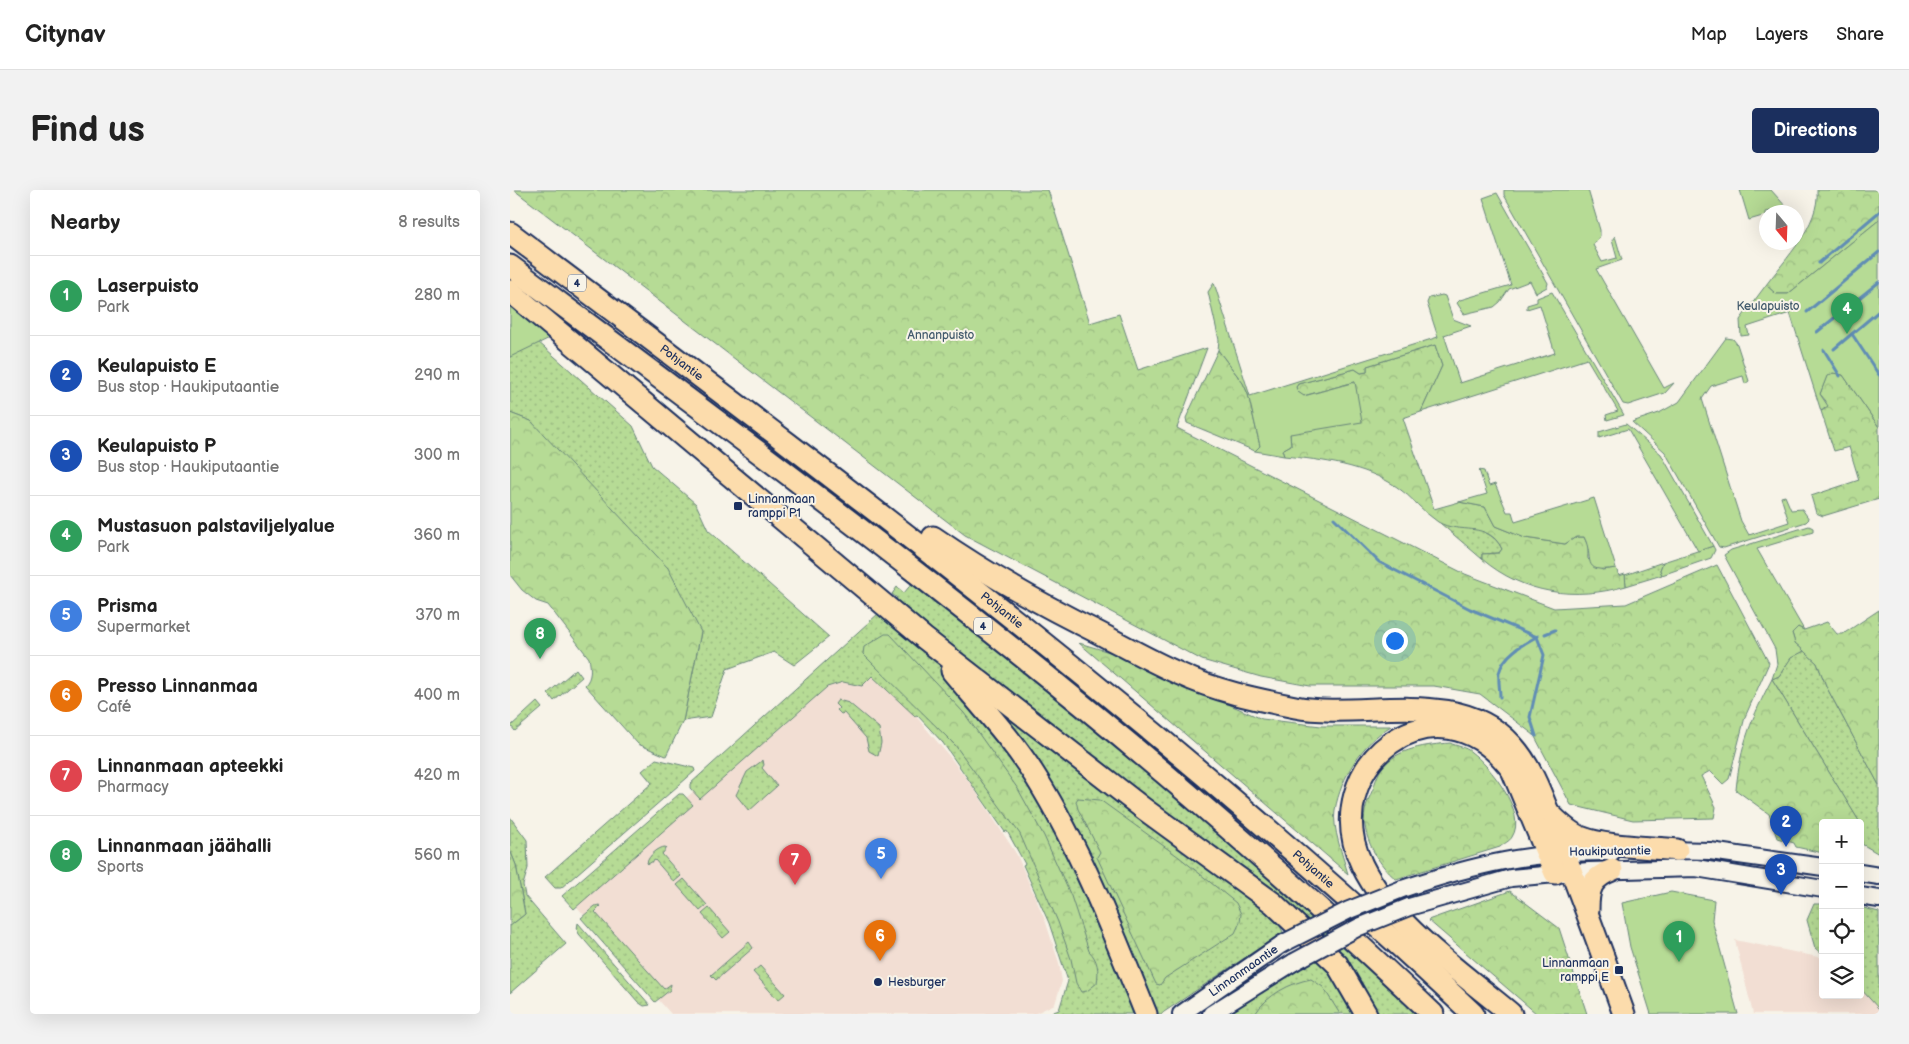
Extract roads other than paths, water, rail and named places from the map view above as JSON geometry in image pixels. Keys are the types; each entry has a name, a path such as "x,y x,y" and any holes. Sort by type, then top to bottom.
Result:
{"highway":[{"name":"Pohjantie","path":"510,233 846,487 1023,625 1208,778 1381,928 1473,1014"},
{"name":"Pohjantie","path":"510,266 750,444 1014,650 1251,848 1434,1014"},
{"path":"510,291 650,409 703,470 773,525 823,554 924,638 1144,809 1274,903 1337,964 1366,1014"},
{"path":"846,487 912,523 968,561 1049,608 1181,675 1247,698 1306,709 1424,709 1470,716 1493,729 1512,745 1528,768 1548,811 1556,852"},
{"path":"924,638 1001,729 1036,777 1063,824 1146,1013"},
{"path":"1511,1014 1403,920 1378,889 1362,864 1354,841 1352,817 1355,794 1366,768 1389,744 1422,728 1440,726 1460,729 1483,740 1501,755 1512,770 1556,852 1564,873 1588,918 1624,1014"},
{"path":"1548,811 1563,826 1580,837 1617,844 1677,850"},
{"path":"1588,918 1588,892 1590,886 1602,874 1612,870"}],"main road":[{"name":"Haukiputaantie","path":"1402,889 1484,863 1556,852 1710,851 1819,866"},
{"name":"Haukiputaantie","path":"1409,907 1512,878 1612,870 1696,868 1819,888"},
{"path":"1864,874 1879,876"},
{"name":"Linnanmaantie","path":"1180,1014 1282,944 1349,910 1402,889"},
{"path":"1864,897 1879,899"},
{"name":"Linnanmaantie","path":"1211,1014 1294,962 1359,927 1409,907"}],"waterway":[{"path":"1819,263 1879,212"},
{"path":"1807,312 1879,252"},
{"path":"1817,332 1879,282"},
{"path":"1834,349 1879,311"},
{"path":"1852,334 1879,375"},
{"path":"1824,350 1840,376"},
{"path":"1334,518 1379,562 1470,609 1537,637 1544,655 1530,717 1536,736"},
{"path":"1545,634 1555,630"},
{"path":"1500,697 1499,673 1501,667 1509,655 1538,636"}],"place":[{"name":"Mustasuon palstaviljelyalue","path":"1847,334"},
{"name":"Linnanmaan ramppi P1","path":"738,506"},
{"name":"Linnanmaan jäähalli","path":"540,659"},
{"name":"Keulapuisto E","path":"1786,847"},
{"name":"Prisma","path":"881,879"},
{"name":"Linnanmaan apteekki","path":"795,885"},
{"name":"Keulapuisto P","path":"1781,895"},
{"name":"Presso Linnanmaa","path":"880,961"},
{"name":"Laserpuisto","path":"1679,962"},
{"name":"Linnanmaan ramppi E","path":"1619,970"},
{"name":"Hesburger","path":"878,982"}],"park label":[{"name":"Keulapuisto","path":"1768,306"},
{"name":"Annanpuisto","path":"941,335"}]}
